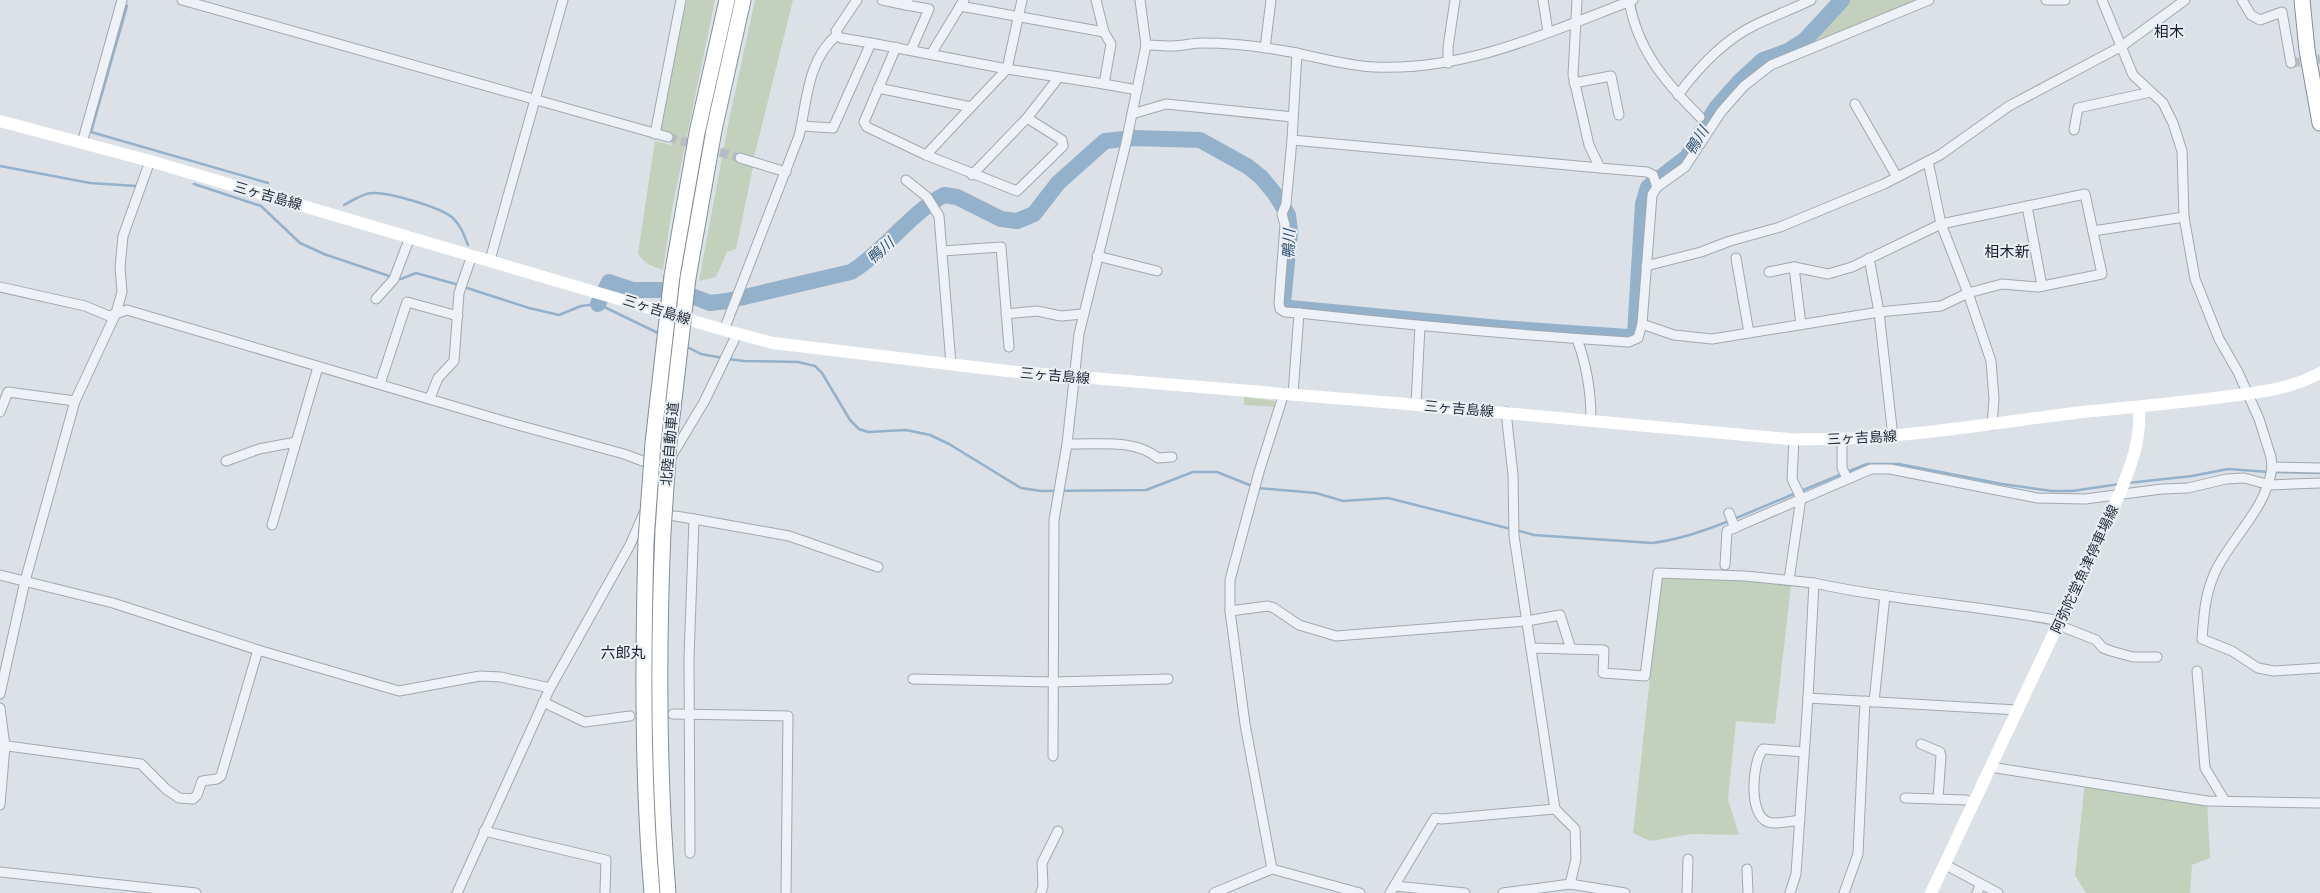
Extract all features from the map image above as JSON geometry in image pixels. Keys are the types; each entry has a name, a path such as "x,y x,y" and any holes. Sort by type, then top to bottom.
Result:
{"highway":[{"name":"北陸自動車道","path":"652,893 645,784 644,714 646,541 653,442 672,276 697,133 726,0"},
{"name":"北陸自動車道","path":"668,893 659,706 662,531 669,443 688,278 714,130 743,0"},
{"path":"2302,0 2307,50 2320,123"}],"main road":[{"name":"三ヶ吉島線","path":"0,121 150,160 737,334 774,343 1075,377 1416,404 1794,439 1842,440 1893,436 2139,407"},
{"path":"2139,407 2276,389 2306,380 2320,373"},
{"name":"阿弥陀堂魚津停車場線","path":"1931,893 2120,493 2135,454 2140,428 2139,407"}],"street":[{"path":"82,143 122,0"},
{"path":"182,0 668,137"},
{"path":"490,260 563,0"},
{"path":"655,134 681,0"},
{"path":"724,330 802,126 804,103 815,66 837,35 836,31 857,0"},
{"path":"882,0 907,2 928,9 911,50"},
{"path":"926,156 1007,69 1022,0"},
{"path":"1096,0 1104,32 1111,44 1104,84"},
{"path":"1053,756 1054,520 1067,444 1079,334 1132,114 1146,45 1140,0"},
{"path":"1265,48 1271,0"},
{"path":"1448,63 1448,46 1455,0"},
{"path":"1543,0 1548,32"},
{"path":"1577,0 1572,58 1574,83 1589,145 1600,168"},
{"path":"1678,95 1692,76 1711,57 1740,34 1754,25 1811,0"},
{"path":"1297,54 1292,140 1286,204 1282,214 1285,224 1280,309 1285,312 1420,326 1629,342 1638,338 1642,324 1652,195 1657,187 1685,167 1721,112 1744,86 1771,65 1929,0"},
{"path":"2046,0 2065,0"},
{"path":"2102,0 2133,75 2163,103 2173,123 2182,151 2184,216 2195,279 2219,339 2238,372 2259,419 2271,457 2270,485 2235,543 2218,566 2206,592 2202,639 2232,651 2258,668 2274,671 2320,668"},
{"path":"1646,266 1701,252 1730,241 1780,227 1897,178 1971,134 2010,106 2122,46 2185,0"},
{"path":"2242,0 2251,15 2260,20 2282,12 2291,63"},
{"path":"1146,45 1163,44 1172,46 1201,43 1265,48 1373,67 1426,67 1482,56 1574,24 1630,1 1633,17 1652,61 1663,78 1700,117"},
{"path":"931,54 962,3 1104,32"},
{"path":"837,35 841,38 1007,69 1137,90"},
{"path":"802,126 833,128 871,43"},
{"path":"896,47 864,122 867,127 926,156 1017,191 1064,146 1062,140 1027,118"},
{"path":"1574,83 1611,76 1619,115"},
{"path":"972,175 1027,118 1059,77"},
{"path":"878,88 971,107"},
{"path":"2074,130 2078,108 2151,92"},
{"path":"1132,114 1166,104 1293,117"},
{"path":"1855,104 1897,178"},
{"path":"1292,140 1647,172 1653,175 1657,187"},
{"path":"740,158 786,172"},
{"path":"0,694 25,581 75,401 116,313 122,292 120,267 123,236 150,160"},
{"path":"1928,161 1941,224 1968,293 1991,361 1994,399 1992,425"},
{"path":"906,180 927,197 936,208 939,216 951,364"},
{"path":"1642,324 1674,335 1712,339 1879,312 1941,306 1968,293 2002,284 2042,286 2102,274 2085,194 1941,224 1852,267 1828,274 1794,267 1769,272"},
{"path":"2027,206 2042,286"},
{"path":"2093,231 2184,216"},
{"path":"376,299 394,279 410,237"},
{"path":"942,251 1001,247 1009,348"},
{"path":"430,398 438,378 454,361 459,293 472,255"},
{"path":"1097,256 1157,271"},
{"path":"1736,258 1748,333"},
{"path":"1869,258 1879,312 1893,436"},
{"path":"1794,267 1801,325"},
{"path":"0,287 86,306 109,316 127,310 624,454 664,469"},
{"path":"380,384 407,302 458,316"},
{"path":"1006,314 1037,312 1060,316 1083,314"},
{"path":"1272,869 1245,724 1230,611 1230,580 1237,550 1288,394 1299,313"},
{"path":"1416,404 1420,326"},
{"path":"457,893 550,688 630,545 664,469 704,402 737,334"},
{"path":"1577,339 1586,366 1592,420"},
{"path":"272,525 318,366"},
{"path":"0,412 8,392 75,401"},
{"path":"1506,412 1513,476 1514,536 1555,809 1575,829 1576,859 1566,888"},
{"path":"1789,580 1801,498 1792,479 1794,439"},
{"path":"1842,440 1842,468 1847,478"},
{"path":"226,461 259,449 296,442"},
{"path":"1067,444 1123,444 1150,452 1158,458 1172,457"},
{"path":"2272,467 2320,468"},
{"path":"1725,565 1727,531 1871,469 1890,469 2037,498 2085,499 2120,493 2188,488 2226,479 2244,478 2270,485 2320,483"},
{"path":"1729,513 1735,528"},
{"path":"675,516 789,536 878,567"},
{"path":"690,853 689,657 694,519"},
{"path":"1531,648 1604,650 1603,672 1646,676 1658,573 1745,576 1789,580 1858,592 1988,608 2059,623 2096,640 2103,648 2111,652 2133,658 2157,657"},
{"path":"0,575 113,603 258,650 399,691 480,676 501,677 550,688"},
{"path":"1790,893 1796,874 1814,583"},
{"path":"1844,893 1858,854 1870,702 1885,595"},
{"path":"1230,611 1268,606 1299,625 1336,636 1526,621 1560,615 1572,649"},
{"path":"3,745 141,764 166,789 179,798 193,799 202,781 217,779 221,776 258,650"},
{"path":"2197,671 2205,768 2225,801"},
{"path":"913,679 1053,682 1168,679"},
{"path":"1808,698 2017,710"},
{"path":"543,702 586,722 630,716"},
{"path":"0,708 3,745 0,805"},
{"path":"673,714 788,716 786,893"},
{"path":"1921,744 1940,752 1938,799"},
{"path":"1800,820 1769,823 1762,818 1753,795 1757,756 1763,749 1804,752"},
{"path":"1990,767 2182,798 2320,803"},
{"path":"1905,798 1966,800 1973,803"},
{"path":"1465,893 1393,889 1435,818 1555,809"},
{"path":"484,831 606,860 605,893"},
{"path":"1041,893 1043,886 1042,863 1058,831"},
{"path":"1687,893 1688,859"},
{"path":"1944,864 1998,893"},
{"path":"1219,892 1272,869 1360,893"},
{"path":"1747,869 1748,893"},
{"path":"0,872 196,893"},
{"path":"1503,893 1566,888 1625,893"}],"green space":[{"path":"687,0 715,0 672,209 663,270 645,262 638,253 655,141 671,145 674,136 657,130"},
{"path":"755,0 793,0 754,157 743,155 740,164 753,167 736,249 727,252 716,277 699,281 728,125"},
{"path":"1848,0 1917,0 1810,43"},
{"path":"1244,397 1275,401 1274,407 1244,405"},
{"path":"1661,577 1748,580 1791,586 1775,724 1736,721 1728,799 1739,835 1692,834 1650,841 1633,833"},
{"path":"2085,782 2207,801 2210,858 2192,865 2190,893 2086,893 2075,875"}],"waterway":[{"name":"鴨川","path":"598,304 609,282 633,290 676,290 710,303 727,301 851,272 875,254 919,212 944,195 957,197 1001,219 1017,221 1034,214 1058,183 1105,141 1133,138 1200,140 1247,166 1261,177 1275,194 1288,215 1290,232 1283,303 1290,308 1500,328 1628,337 1635,334 1643,204 1648,187 1687,157 1716,108 1739,82 1763,60 1788,51 1805,40 1842,0"},
{"path":"127,6 91,132 268,183"},
{"path":"0,166 90,183 136,186"},
{"path":"194,184 261,206 300,243 324,254 392,277"},
{"path":"344,205 369,193 380,193 414,201 437,209 453,218 460,227 468,245"},
{"path":"397,278 401,279 416,273 459,285"},
{"path":"464,287 529,308 559,315 581,306 598,304 660,334"},
{"path":"685,346 701,354 723,358"},
{"path":"728,359 798,362 815,366 822,373 850,420 859,429 868,432 906,430 930,435 949,444 1021,488 1041,491 1146,490 1193,472 1217,472 1252,486"},
{"path":"1847,472 1867,464 1899,464 2002,484 2052,491 2072,491 2120,484"},
{"path":"2128,483 2192,476 2228,469 2269,472"},
{"path":"2274,472 2320,473"},
{"path":"1801,491 1842,474"},
{"path":"1257,488 1316,493 1343,501 1388,498 1511,529"},
{"path":"1734,519 1796,493"},
{"path":"1516,530 1534,535 1652,543 1691,535 1729,521"}],"tunnel":[{"path":"2291,63 2320,59"},
{"path":"668,137 740,158"}],"district":[{"name":"相木","path":"2169,31"},
{"name":"相木新","path":"2007,251"},
{"name":"六郎丸","path":"623,652"}]}
